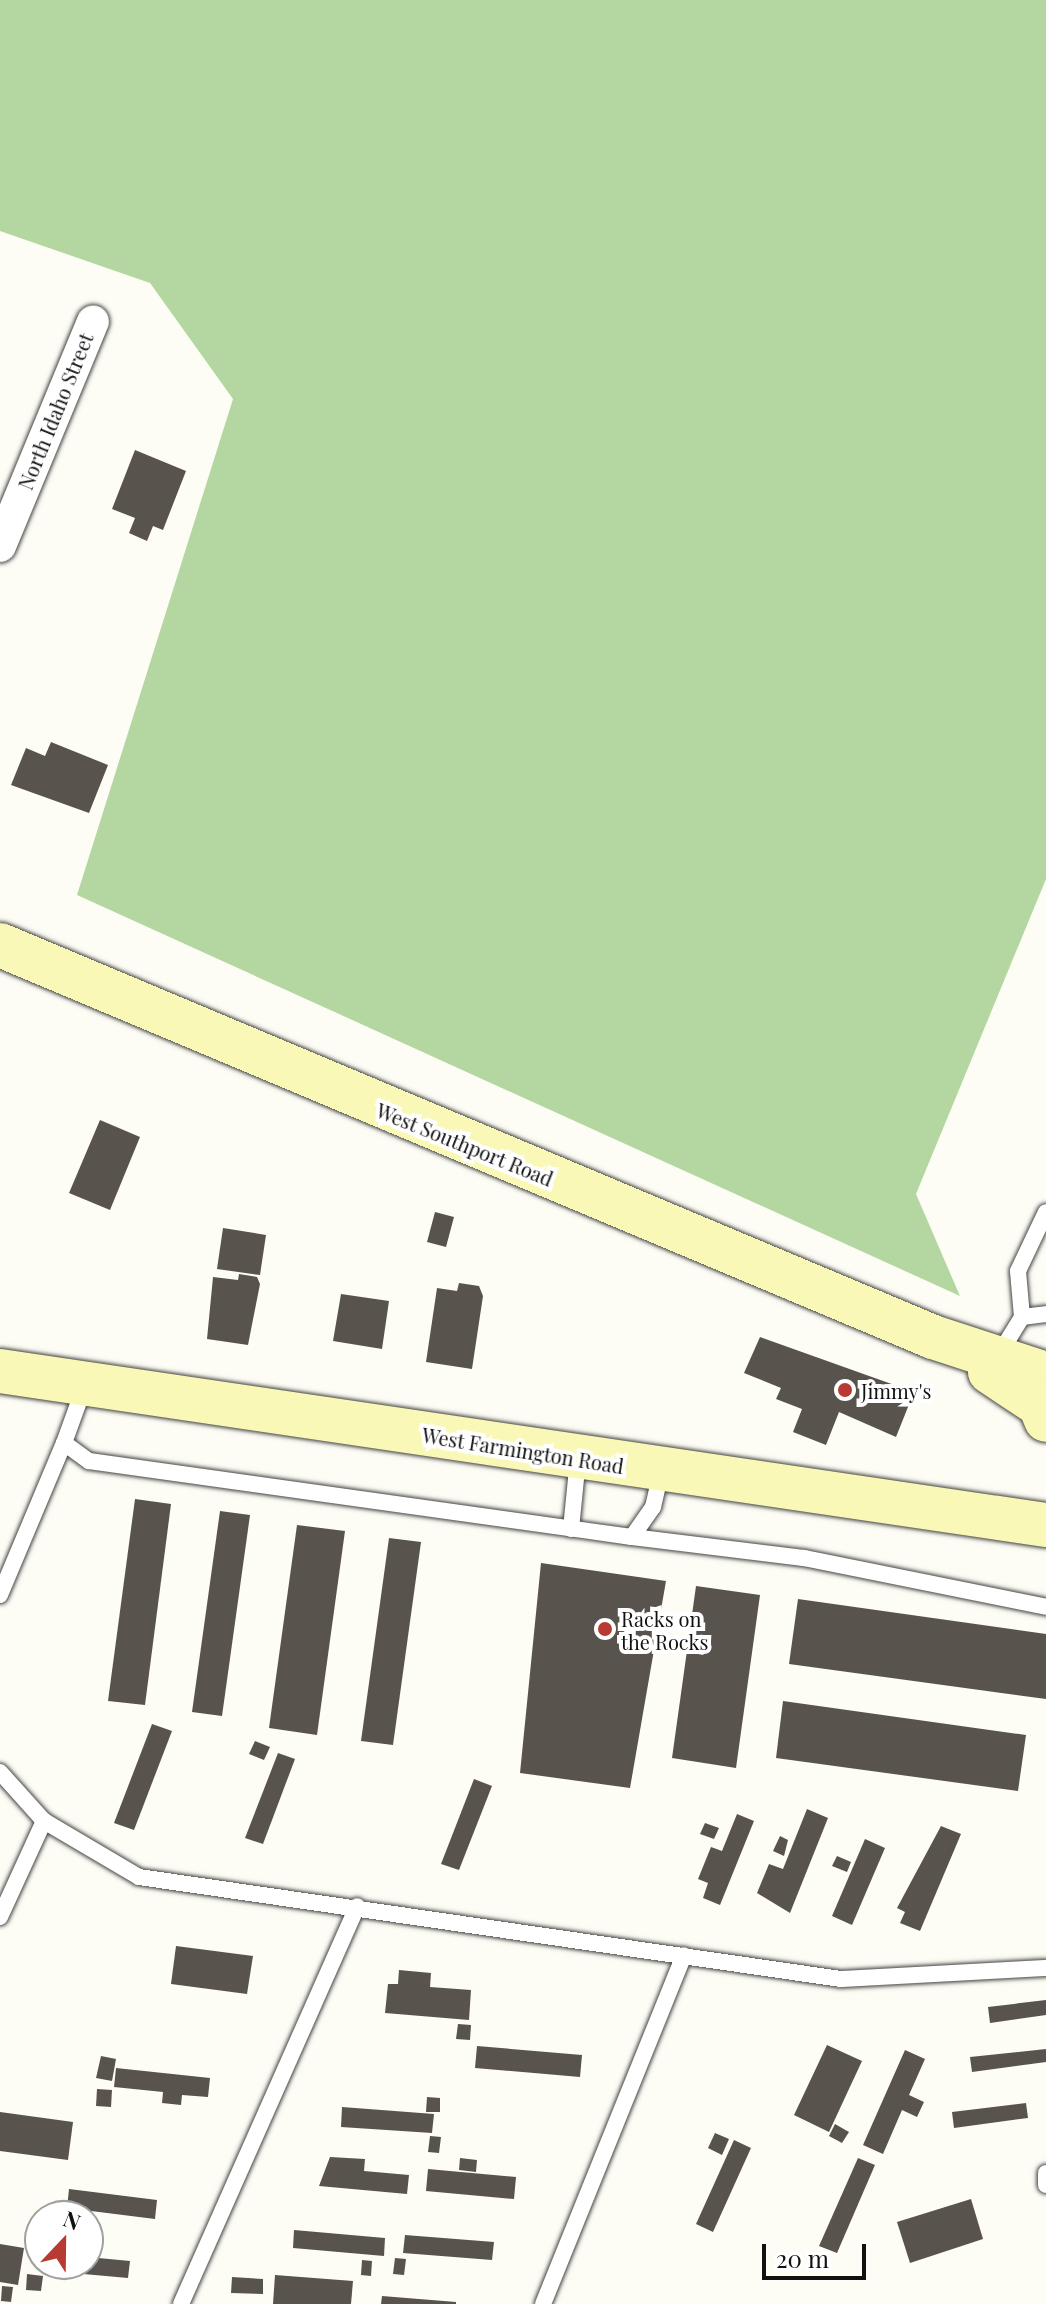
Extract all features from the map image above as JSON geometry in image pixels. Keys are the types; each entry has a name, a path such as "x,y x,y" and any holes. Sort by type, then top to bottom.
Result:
{"main road":[{"name":"West Southport Road","path":"0,945 933,1337 1046,1374"},
{"name":"West Southport Road","path":"933,1337 1015,1386 1040,1405 1046,1420"},
{"name":"West Farmington Road","path":"0,1371 661,1471 1046,1525"}],"street":[{"name":"North Idaho Street","path":"0,546 93,321"}],"lane":[{"path":"997,1357 1022,1317 1018,1271 1046,1212"},
{"path":"1022,1317 1046,1314"},
{"path":"0,1595 64,1443 85,1384"},
{"path":"64,1443 89,1461 571,1529 804,1558 1046,1607"},
{"path":"571,1529 578,1458"},
{"path":"632,1537 653,1507 661,1471"},
{"path":"0,1772 44,1821 139,1877 357,1906 841,1979 1046,1968"},
{"path":"0,1917 44,1821"},
{"path":"181,2304 357,1906"},
{"path":"543,2304 684,1955"},
{"path":"1046,2173 1046,2185"}],"green space":[{"path":"0,0 1046,0 1046,879 916,1194 960,1296 77,895 233,399 150,283 0,231"}],"building":[{"path":"135,450 186,471 163,530 153,526 147,541 129,533 135,518 112,509"},
{"path":"51,742 108,765 89,813 11,785 26,748 45,756"},
{"path":"100,1120 140,1137 110,1210 69,1193"},
{"path":"435,1212 454,1217 446,1247 427,1242"},
{"path":"223,1228 266,1235 260,1275 217,1269"},
{"path":"239,1274 257,1277 260,1284 248,1345 207,1339 213,1277 238,1280"},
{"path":"459,1283 479,1286 483,1296 472,1369 426,1362 437,1288 457,1291"},
{"path":"341,1294 389,1301 382,1349 333,1341"},
{"name":"Jimmy's","path":"760,1337 914,1392 896,1437 839,1412 826,1445 793,1432 802,1409 776,1399 781,1388 744,1373"},
{"path":"135,1499 171,1504 145,1705 108,1701"},
{"path":"220,1511 250,1515 222,1716 192,1712"},
{"path":"297,1525 345,1531 317,1735 269,1728"},
{"path":"389,1538 421,1542 393,1745 361,1741"},
{"path":"541,1563 666,1581 630,1788 520,1773"},
{"path":"696,1586 760,1595 736,1768 672,1758"},
{"path":"798,1599 1046,1634 1046,1699 789,1664"},
{"path":"783,1701 1026,1735 1018,1791 776,1758"},
{"path":"152,1724 172,1731 134,1830 114,1823"},
{"path":"255,1741 270,1747 264,1760 249,1754"},
{"path":"278,1753 295,1759 263,1844 245,1838"},
{"path":"474,1779 492,1786 459,1870 441,1864"},
{"path":"807,1809 828,1818 790,1913 757,1893 769,1864 783,1869"},
{"path":"737,1814 754,1821 720,1905 703,1898 708,1883 698,1879 711,1847 722,1851"},
{"path":"705,1823 719,1828 714,1839 700,1834"},
{"path":"941,1826 961,1834 920,1931 900,1923 905,1912 897,1908"},
{"path":"780,1836 788,1840 784,1856 773,1851"},
{"path":"865,1839 885,1848 852,1925 832,1916"},
{"path":"837,1856 851,1862 847,1872 832,1866"},
{"path":"176,1946 253,1956 247,1994 171,1984"},
{"path":"399,1970 431,1973 430,1987 471,1990 469,2020 385,2013 388,1984 398,1984"},
{"path":"1046,2000 1046,2015 990,2023 988,2007"},
{"path":"458,2024 471,2025 470,2040 456,2039"},
{"path":"827,2045 862,2061 829,2132 794,2115"},
{"path":"477,2046 582,2055 580,2077 475,2068"},
{"path":"1046,2049 1046,2062 972,2072 970,2057"},
{"path":"905,2050 925,2059 909,2095 924,2102 917,2117 902,2110 883,2154 863,2145"},
{"path":"101,2056 116,2059 112,2081 96,2078"},
{"path":"116,2068 210,2078 208,2097 182,2095 181,2105 162,2103 163,2092 114,2087"},
{"path":"97,2089 112,2090 111,2107 96,2106"},
{"path":"427,2097 440,2098 440,2112 426,2112"},
{"path":"1026,2103 1028,2118 954,2128 952,2112"},
{"path":"342,2107 434,2114 432,2133 341,2127"},
{"path":"0,2112 73,2122 68,2160 0,2151"},
{"path":"835,2124 849,2132 842,2143 829,2136"},
{"path":"715,2133 729,2139 722,2155 708,2148"},
{"path":"430,2136 441,2137 439,2153 428,2152"},
{"path":"734,2140 751,2148 713,2232 696,2224"},
{"path":"330,2157 365,2159 364,2171 409,2175 407,2194 319,2186"},
{"path":"460,2158 477,2160 476,2172 459,2170"},
{"path":"858,2158 875,2165 837,2253 819,2246"},
{"path":"428,2169 516,2177 514,2199 426,2191"},
{"path":"69,2189 157,2200 155,2219 104,2213 104,2200 68,2200"},
{"path":"971,2199 983,2239 910,2263 897,2222"},
{"path":"294,2230 385,2238 384,2256 293,2248"},
{"path":"405,2235 494,2242 492,2260 403,2253"},
{"path":"0,2244 24,2248 18,2285 0,2282"},
{"path":"395,2258 406,2259 404,2275 393,2274"},
{"path":"104,2259 130,2261 128,2278 104,2276"},
{"path":"362,2260 372,2261 371,2276 361,2275"},
{"path":"275,2275 353,2281 351,2304 273,2304"},
{"path":"232,2277 263,2279 263,2294 231,2293"},
{"path":"27,2280 42,2280 41,2291 26,2290"},
{"path":"2,2286 13,2287 11,2302 1,2301"},
{"path":"382,2296 456,2302 456,2304 381,2304"}],"place":[{"name":"Jimmy's","path":"845,1390"},
{"name":"Racks on the Rocks","path":"605,1629"}]}
